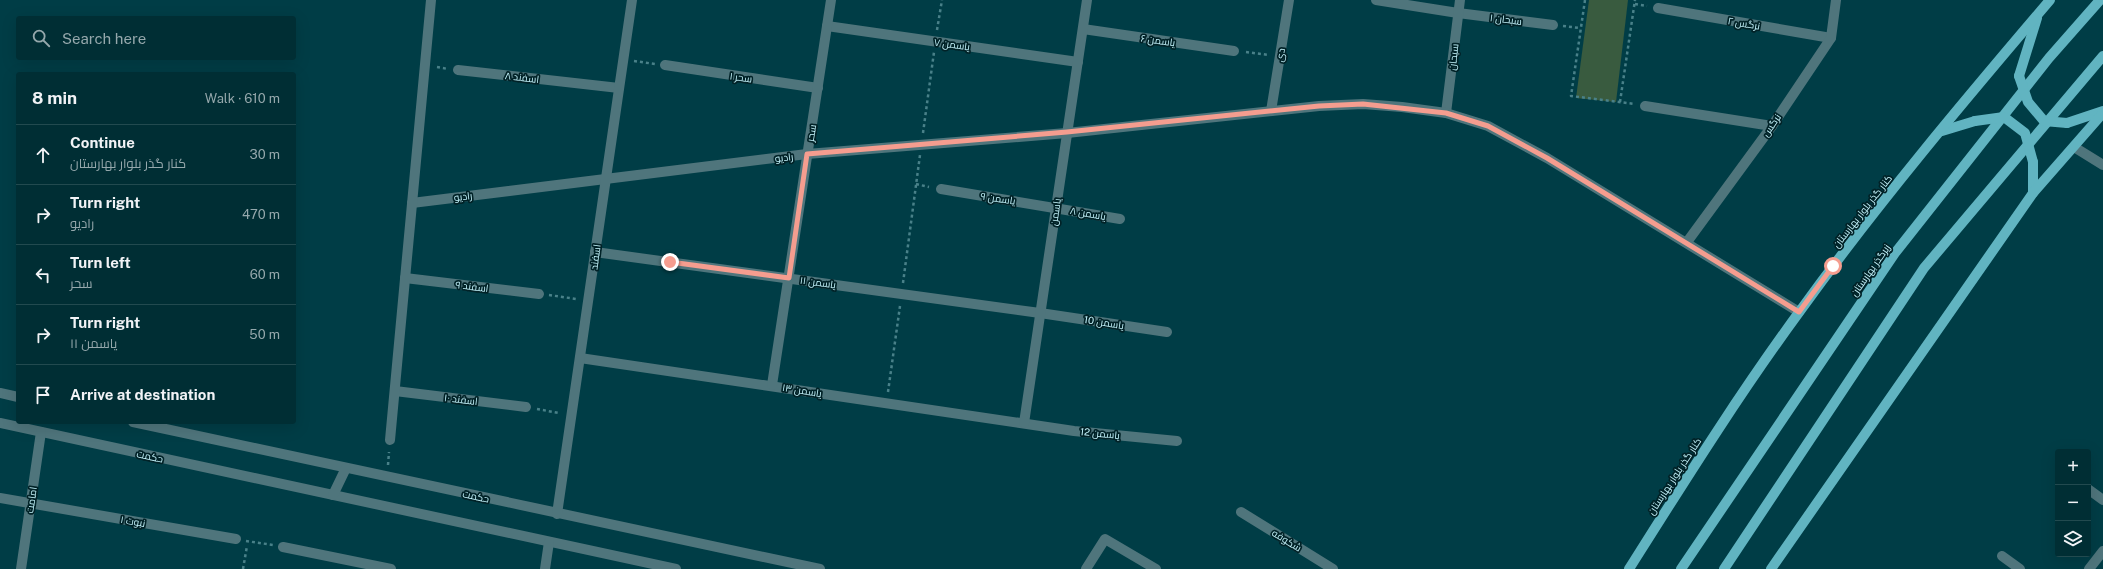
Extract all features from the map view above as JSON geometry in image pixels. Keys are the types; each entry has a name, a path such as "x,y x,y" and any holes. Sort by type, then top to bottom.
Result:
{"main road":[{"name":"کنار گذر بلوار بهارستان","path":"1629,569 1703,454 1799,312 1868,220 2050,0"},
{"name":"زیرگذر بهارستان","path":"1681,569 1895,253 2049,58 2100,0"},
{"path":"2038,14 2019,76 2028,102 2044,121 2067,123 2103,112"},
{"path":"1724,569 1924,268 2103,56"},
{"path":"1771,569 2033,193 2103,112"},
{"path":"1942,131 1975,121 2004,117 2026,133 2033,162 2033,193"}],"street":[{"path":"390,440 431,0"},
{"name":"اسفند","path":"557,514 632,0"},
{"name":"سحر","path":"772,386 831,0"},
{"name":"یاسمن","path":"1024,423 1087,0"},
{"name":"دی","path":"1271,111 1289,0"},
{"name":"سبحان ۱","path":"1376,0 1458,13 1553,24"},
{"name":"سبحان","path":"1446,113 1460,0"},
{"name":"نرگس","path":"1687,242 1772,126 1831,38 1836,0"},
{"name":"نرگس ۲","path":"1658,8 1831,38"},
{"name":"یاسمن ۷","path":"827,26 1078,62"},
{"name":"یاسمن ۶","path":"1082,29 1234,51"},
{"name":"سحر ۱","path":"665,65 818,88"},
{"name":"اسفند ۸","path":"458,70 619,88"},
{"name":"رادیو","path":"412,203 807,154 1067,132 1271,111 1363,104 1446,113 1488,126 1534,150 1687,242 1799,312"},
{"path":"1645,106 1772,126"},
{"path":"2074,147 2103,165"},
{"name":"یاسمن ۹","path":"941,189 1056,207"},
{"name":"یاسمن ۸","path":"1056,207 1120,219"},
{"name":"یاسمن ۱۱","path":"595,252 1040,312"},
{"name":"اسفند ۹","path":"405,278 539,294"},
{"name":"یاسمن 10","path":"1040,312 1167,332"},
{"name":"یاسمن ۱۳","path":"580,358 1024,423"},
{"name":"اسفند ۱۰","path":"395,391 526,407"},
{"path":"0,393 16,397"},
{"name":"حکمت","path":"0,423 676,569"},
{"name":"یاسمن 12","path":"1024,423 1177,442"},
{"name":"حکمت","path":"143,424 557,514 655,532 820,569"},
{"name":"امامت","path":"21,569 40,432"},
{"path":"333,495 346,468"},
{"path":"2091,491 2103,500"},
{"name":"نبوت ۱","path":"0,498 236,539"},
{"name":"شکوفه","path":"1241,512 1333,569"},
{"path":"1086,569 1105,539 1156,569"},
{"path":"545,569 549,542"},
{"path":"283,547 391,569"},
{"path":"2090,569 2103,551"},
{"path":"2002,556 2020,569"}],"path":[{"path":"887,403 942,0"},
{"path":"1585,0 1571,96 1620,102 1635,0"},
{"path":"1553,24 1580,28"},
{"path":"1234,51 1280,57"},
{"path":"623,59 665,65"},
{"path":"424,66 458,70"},
{"path":"539,294 588,300"},
{"path":"526,407 571,415"},
{"path":"387,477 390,440"},
{"path":"236,539 283,547"},
{"path":"243,569 247,541"}],"green space":[{"path":"1589,0 1628,0 1616,102 1576,98"}],"route":[{"path":"670,262 789,278 807,154 1067,132 1319,106 1363,104 1402,107 1446,113 1488,126 1547,158 1611,198 1687,242 1799,312 1833,266"}]}
